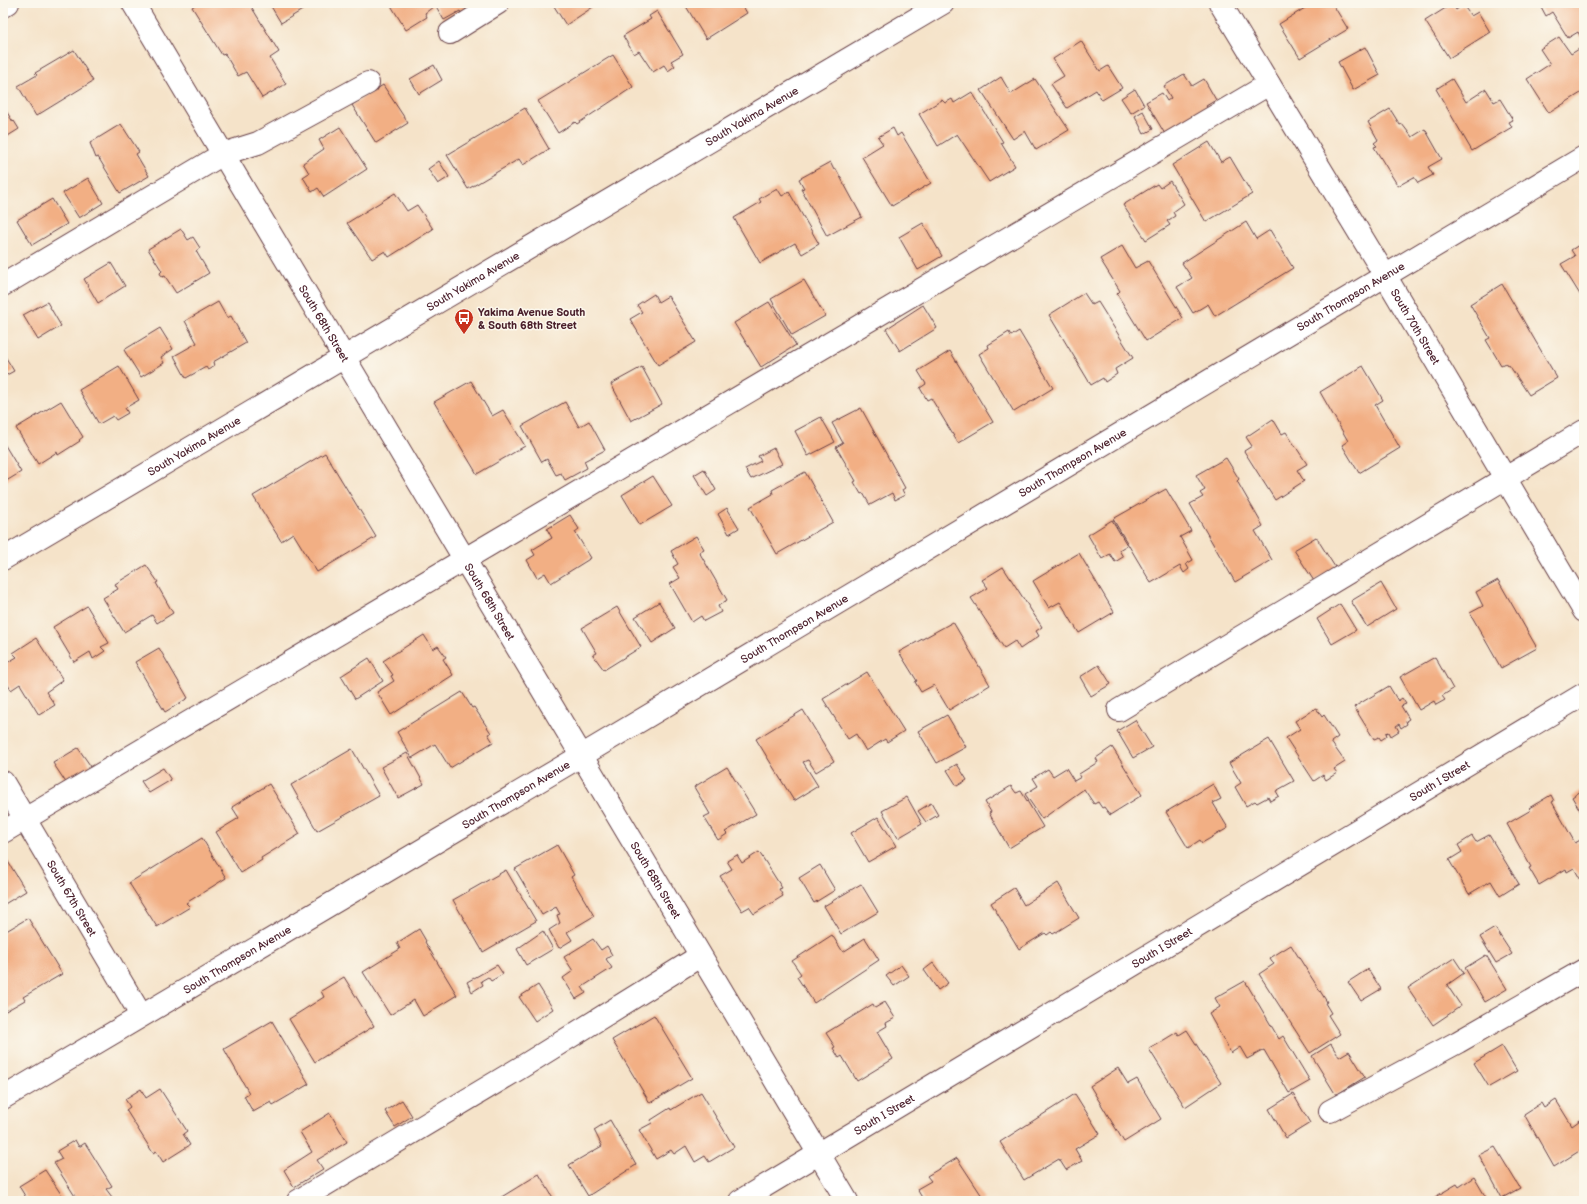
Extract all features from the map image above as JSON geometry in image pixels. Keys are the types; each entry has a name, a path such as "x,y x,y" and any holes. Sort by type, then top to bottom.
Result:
{"street":[{"path":"3,6 8,3"},
{"name":"South 68th Street","path":"133,3 847,1201"},
{"path":"450,33 498,3"},
{"name":"South Yakima Avenue","path":"3,559 943,3"},
{"name":"South 70th Street","path":"1220,3 1386,277 1584,611"},
{"path":"3,285 223,154 258,143 368,83"},
{"path":"3,832 1269,84"},
{"name":"South Thompson Avenue","path":"3,1098 1386,277 1584,157"},
{"path":"1120,710 1584,431"},
{"name":"South I Street","path":"740,1201 1584,694"},
{"name":"South 67th Street","path":"3,782 141,1015"},
{"path":"298,1201 520,1068 700,956"},
{"path":"1330,1111 1458,1042 1584,970"}],"building":[{"path":"194,3 249,3 279,52 270,58 286,84 262,98 246,72 238,76 225,54 222,55 192,7 195,5"},
{"path":"269,3 300,3 304,9 281,23"},
{"path":"431,3 433,7 425,13 427,17 406,30 390,4"},
{"path":"434,3 471,3 464,7 467,11 462,15 460,11 444,20"},
{"path":"552,3 590,3 593,7 566,25"},
{"path":"684,3 741,3 747,13 706,39"},
{"path":"1313,3 1332,3 1348,29 1300,58 1279,24"},
{"path":"1539,3 1584,3 1584,43 1578,32 1568,38 1552,12 1546,16"},
{"path":"1452,4 1456,10 1463,5 1471,16 1478,12 1490,32 1449,58 1425,21"},
{"path":"657,11 683,54 671,61 675,66 668,71 664,65 653,72 639,51 634,54 623,36 651,19 649,16"},
{"path":"1559,37 1571,54 1584,46 1584,91 1549,113 1527,79 1550,64 1540,49"},
{"path":"1081,41 1100,71 1108,66 1122,88 1102,100 1096,90 1067,108 1051,84 1064,76 1053,59"},
{"path":"1365,47 1380,75 1353,90 1338,62"},
{"path":"74,50 93,81 36,116 18,86 37,75 35,73"},
{"path":"613,55 633,87 577,124 575,122 558,133 538,101"},
{"path":"434,65 442,80 419,94 410,79"},
{"path":"1184,74 1192,86 1204,79 1216,100 1206,106 1208,109 1165,134 1146,102 1162,93 1167,101 1171,98 1164,86"},
{"path":"1001,77 1011,94 1035,79 1069,130 1036,150 1025,131 1013,139 981,90"},
{"path":"1452,79 1466,102 1486,89 1494,102 1500,99 1513,120 1509,122 1512,127 1472,151 1436,89"},
{"path":"383,85 408,123 376,143 352,105"},
{"path":"1135,89 1144,105 1131,113 1121,98"},
{"path":"972,92 1003,142 1001,143 1015,166 989,182 957,134 938,146 919,114 942,100 945,103 952,99 954,103"},
{"path":"3,106 19,129 3,139"},
{"path":"525,108 549,149 523,165 519,159 468,189 447,155"},
{"path":"1390,109 1400,125 1402,124 1412,137 1425,129 1442,159 1428,167 1433,175 1418,183 1414,177 1398,186 1374,147 1377,146 1374,143 1378,140 1368,122"},
{"path":"1143,111 1153,129 1144,134 1135,116"},
{"path":"121,124 139,152 136,154 149,176 120,193 98,157 96,158 90,143"},
{"path":"340,127 367,169 324,197 318,188 312,192 303,177 309,173 303,163 324,149 319,140"},
{"path":"893,128 897,136 901,133 931,183 892,206 862,157 883,144 878,137"},
{"path":"1209,142 1221,162 1230,157 1252,194 1206,222 1172,165"},
{"path":"439,161 449,177 438,184 428,169"},
{"path":"830,162 834,170 836,169 862,217 827,236 801,189 804,188 799,179"},
{"path":"88,178 103,203 79,218 63,193"},
{"path":"1170,181 1184,204 1173,212 1175,216 1167,221 1170,225 1146,240 1123,205 1157,184 1160,188"},
{"path":"777,188 782,196 789,192 819,244 802,254 795,243 760,263 734,218 761,202 759,199"},
{"path":"395,193 407,211 417,205 433,229 389,257 385,251 372,259 347,223"},
{"path":"52,199 67,224 32,245 17,220"},
{"path":"1246,222 1256,239 1270,230 1293,268 1215,316 1208,304 1193,313 1177,287 1192,278 1182,263"},
{"path":"923,223 942,256 918,270 899,237"},
{"path":"181,229 188,240 193,237 200,248 196,251 209,273 176,293 165,276 162,277 160,273 162,271 148,249"},
{"path":"1584,242 1584,301 1561,264 1575,256 1571,250"},
{"path":"1122,246 1135,268 1148,261 1183,318 1146,341 1117,294 1120,291 1100,259"},
{"path":"111,263 125,286 98,303 84,279"},
{"path":"804,280 825,316 792,335 771,299"},
{"path":"1502,284 1557,378 1529,395 1509,365 1507,366 1505,363 1501,365 1486,340 1490,338 1470,304"},
{"path":"1084,293 1092,305 1098,302 1133,358 1115,369 1117,374 1105,382 1103,378 1091,385 1049,315"},
{"path":"654,294 658,302 668,296 696,342 658,365 630,319 642,312 637,305"},
{"path":"47,302 61,326 38,340 23,315"},
{"path":"218,302 227,318 231,316 246,343 213,362 214,366 208,370 206,367 186,378 174,356 197,343 185,321"},
{"path":"769,302 796,345 761,367 734,323"},
{"path":"923,305 937,328 900,351 886,329"},
{"path":"160,328 173,349 161,357 164,363 141,377 124,350"},
{"path":"1019,331 1053,388 1014,412 979,354 989,348 988,345 1009,332 1011,336"},
{"path":"950,351 993,422 958,443 931,398 927,400 920,388 926,384 918,371"},
{"path":"3,353 14,371 3,377"},
{"path":"119,366 139,400 125,408 128,413 116,420 113,416 99,424 79,390"},
{"path":"1363,366 1383,400 1375,405 1400,448 1359,473 1342,445 1348,441 1320,392"},
{"path":"642,367 662,404 631,421 611,384"},
{"path":"471,381 492,416 503,410 525,446 477,474 434,402"},
{"path":"61,401 83,437 79,440 80,441 58,455 57,452 38,464 16,428"},
{"path":"565,402 579,427 589,421 605,450 584,461 587,468 565,480 561,473 556,475 547,459 542,462 522,426"},
{"path":"861,408 905,488 902,490 905,495 895,500 892,493 870,505 863,493 861,494 854,482 856,481 836,447 843,443 832,423"},
{"path":"821,417 835,442 808,456 795,431"},
{"path":"1273,419 1282,434 1286,432 1307,464 1297,470 1304,481 1275,500 1244,451 1252,446 1246,437"},
{"path":"3,442 21,472 3,483"},
{"path":"774,448 782,464 751,479 745,469 761,461 758,456"},
{"path":"325,453 376,537 317,572 293,533 281,541 253,496"},
{"path":"1226,458 1239,479 1237,481 1263,526 1255,531 1272,560 1235,582 1190,504 1203,497 1200,493 1205,490 1196,475"},
{"path":"704,469 716,490 707,496 694,475"},
{"path":"805,472 833,522 777,554 750,507 773,494 772,490"},
{"path":"653,476 672,506 640,525 622,495"},
{"path":"1166,489 1191,531 1180,537 1193,560 1186,564 1189,569 1184,573 1180,566 1151,583 1113,519"},
{"path":"727,508 739,528 729,534 718,514"},
{"path":"570,515 579,529 575,532 591,558 551,583 545,573 537,578 527,560 535,555 532,550 552,538 547,529"},
{"path":"1112,520 1127,545 1119,550 1123,557 1115,562 1110,554 1102,559 1088,535"},
{"path":"696,536 704,549 699,552 727,600 718,606 721,612 704,621 701,616 692,622 670,584 680,578 673,567 678,564 671,551"},
{"path":"1316,537 1335,567 1314,581 1294,550"},
{"path":"1079,553 1114,612 1079,633 1060,602 1049,608 1033,581"},
{"path":"146,565 158,582 156,583 173,613 157,623 152,615 124,632 103,598 118,589 115,584"},
{"path":"1003,567 1042,627 1036,631 1039,636 1020,649 1015,641 1004,648 971,598 988,588 982,580"},
{"path":"1498,580 1537,648 1501,668 1470,613 1483,606 1476,592"},
{"path":"1381,583 1396,609 1367,627 1351,601"},
{"path":"659,602 675,628 652,643 635,617"},
{"path":"1340,604 1356,630 1332,644 1317,619"},
{"path":"87,606 109,643 101,647 105,651 93,659 90,652 74,662 53,627"},
{"path":"617,607 641,647 604,670 593,655 597,653 582,628"},
{"path":"953,622 990,685 949,710 934,685 921,692 915,682 917,681 899,652"},
{"path":"424,635 433,649 438,646 446,657 443,659 453,675 391,715 377,692 394,681 391,676 393,675 383,661"},
{"path":"36,638 63,680 46,692 55,705 39,715 20,684 11,690 3,677 3,665 17,657 13,653"},
{"path":"159,648 188,698 165,712 135,662"},
{"path":"1435,657 1453,689 1442,696 1445,700 1436,705 1434,701 1419,710 1400,677"},
{"path":"369,658 383,681 355,699 341,676"},
{"path":"1099,665 1111,684 1091,696 1080,677"},
{"path":"867,672 904,731 887,742 885,739 866,751 856,734 848,739 823,699"},
{"path":"1389,686 1398,701 1402,698 1406,704 1401,706 1409,719 1406,721 1407,724 1401,728 1399,724 1396,726 1399,731 1391,736 1389,732 1386,733 1387,736 1381,740 1379,737 1374,739 1354,707"},
{"path":"462,692 491,733 488,734 493,742 450,768 435,744 412,758 397,732"},
{"path":"1316,708 1322,717 1324,715 1338,737 1331,742 1345,762 1334,769 1337,773 1326,780 1323,775 1314,781 1286,738 1300,729 1295,721"},
{"path":"803,710 834,761 816,772 808,760 803,762 818,786 794,801 756,739"},
{"path":"947,715 966,747 937,763 918,731"},
{"path":"1135,720 1152,747 1133,758 1117,731"},
{"path":"1269,739 1294,781 1276,791 1279,796 1270,801 1268,797 1257,803 1255,801 1246,806 1235,787 1241,783 1229,763"},
{"path":"1112,747 1142,795 1110,815 1098,802 1094,804 1084,789 1042,819 1025,794 1038,786 1033,778 1048,769 1053,776 1066,768 1074,781 1081,777 1079,774 1098,762 1096,758"},
{"path":"78,748 92,768 67,784 53,763"},
{"path":"352,749 379,796 317,831 291,785"},
{"path":"407,753 424,784 398,798 381,767"},
{"path":"957,764 967,780 957,786 947,770"},
{"path":"727,767 756,814 725,832 727,834 718,840 704,817 710,814 694,787"},
{"path":"163,768 171,780 149,793 141,781"},
{"path":"269,784 300,834 261,858 262,860 241,873 216,832 239,818 232,807"},
{"path":"1213,784 1221,799 1213,803 1228,828 1202,843 1200,840 1188,848 1166,812"},
{"path":"1011,786 1016,793 1021,791 1043,827 1009,848 989,813 991,812 985,802"},
{"path":"1584,789 1584,817 1572,797"},
{"path":"1551,795 1554,801 1552,802 1575,843 1584,838 1584,886 1574,868 1567,872 1566,869 1539,885 1529,868 1531,867 1507,824 1531,810 1529,808"},
{"path":"907,797 922,824 898,838 882,811"},
{"path":"931,803 938,815 926,822 918,811"},
{"path":"878,817 896,846 868,862 851,833"},
{"path":"1489,835 1519,884 1500,896 1491,881 1469,894 1449,860 1462,852 1458,845 1472,836 1476,842"},
{"path":"202,838 226,878 186,903 190,907 157,927 129,883"},
{"path":"557,845 574,875 571,877 594,916 567,932 572,940 559,948 549,930 560,923 557,915 560,914 556,907 542,915 515,869"},
{"path":"759,852 782,888 779,889 783,896 754,914 749,907 742,911 720,876 732,869 727,861 737,855 742,863"},
{"path":"7,860 26,891 3,905 3,862"},
{"path":"820,865 835,890 814,903 799,878"},
{"path":"506,870 536,921 483,952 453,900"},
{"path":"1058,883 1079,918 1053,934 1051,932 1047,935 1045,933 1019,949 991,903 1014,888 1024,905"},
{"path":"861,884 878,912 841,934 824,906"},
{"path":"28,918 62,974 23,997 25,1000 4,1012 3,933"},
{"path":"1495,928 1512,954 1496,963 1480,937"},
{"path":"419,929 426,941 425,942 457,995 423,1016 414,1000 390,1015 363,972 400,949 397,943"},
{"path":"543,931 553,949 526,965 517,949"},
{"path":"832,935 843,952 865,938 879,960 814,1003 797,977 801,974 792,961"},
{"path":"593,939 601,950 607,946 612,955 606,959 612,968 582,987 586,993 576,999 563,978 573,971 564,957"},
{"path":"1291,945 1327,1002 1325,1003 1331,1013 1328,1015 1340,1034 1310,1053 1259,974 1274,964 1270,958"},
{"path":"1486,955 1507,989 1485,1002 1465,968"},
{"path":"1454,958 1464,973 1447,985 1461,1006 1433,1025 1408,988"},
{"path":"933,963 948,983 938,990 924,970"},
{"path":"497,965 503,974 491,981 488,977 481,981 483,985 472,992 467,982"},
{"path":"901,965 909,976 894,986 886,976"},
{"path":"1368,969 1381,989 1361,1001 1348,982"},
{"path":"344,977 374,1026 315,1062 289,1019 324,997 321,991"},
{"path":"1245,981 1279,1039 1283,1036 1310,1081 1289,1093 1264,1050 1247,1059 1240,1047 1231,1053 1209,1014 1220,1007 1215,998"},
{"path":"538,985 553,1009 535,1021 519,997"},
{"path":"885,1002 895,1018 886,1023 887,1026 877,1032 893,1059 857,1081 842,1056 839,1058 833,1048 835,1047 826,1033 873,1004 875,1008"},
{"path":"654,1015 692,1078 650,1103 612,1040"},
{"path":"272,1021 309,1084 273,1105 271,1102 253,1112 244,1096 249,1093 224,1049"},
{"path":"1187,1030 1221,1083 1185,1107 1149,1049 1177,1032 1179,1035"},
{"path":"1331,1044 1339,1057 1349,1051 1365,1077 1336,1095 1312,1056"},
{"path":"1502,1046 1517,1071 1489,1087 1474,1063"},
{"path":"1118,1068 1128,1084 1137,1079 1161,1119 1124,1142 1090,1086"},
{"path":"141,1089 146,1098 160,1089 187,1131 183,1134 190,1145 163,1162 156,1151 153,1153 126,1110 130,1107 125,1099"},
{"path":"701,1092 734,1147 709,1162 705,1156 695,1162 686,1146 674,1154 671,1150 656,1159 639,1130 652,1123 651,1120 670,1108 671,1110"},
{"path":"1075,1094 1100,1134 1075,1149 1082,1161 1066,1170 1059,1159 1024,1180 1000,1142"},
{"path":"1293,1094 1310,1123 1286,1138 1269,1109"},
{"path":"402,1100 412,1116 395,1127 385,1111"},
{"path":"1556,1100 1572,1126 1583,1118 1584,1148 1554,1167 1524,1114 1541,1103 1544,1108"},
{"path":"330,1113 347,1142 317,1160 323,1169 294,1187 284,1170 312,1152 300,1132"},
{"path":"610,1120 636,1165 588,1196 569,1165 602,1146 594,1130"},
{"path":"75,1140 79,1147 85,1143 112,1186 106,1189 112,1197 106,1201 95,1201 94,1199 90,1201 78,1201 54,1163 62,1159 57,1151"},
{"path":"1495,1147 1520,1188 1502,1198 1479,1155"},
{"path":"957,1158 984,1199 981,1201 924,1201 917,1189 931,1181 927,1176"},
{"path":"45,1170 65,1200 28,1201 19,1186"},
{"path":"539,1174 555,1201 495,1201"},
{"path":"1474,1177 1488,1201 1437,1201 1435,1197 1457,1184 1459,1187"}],"place":[{"name":"Yakima Avenue South & South 68th Street","path":"464,335"}]}
